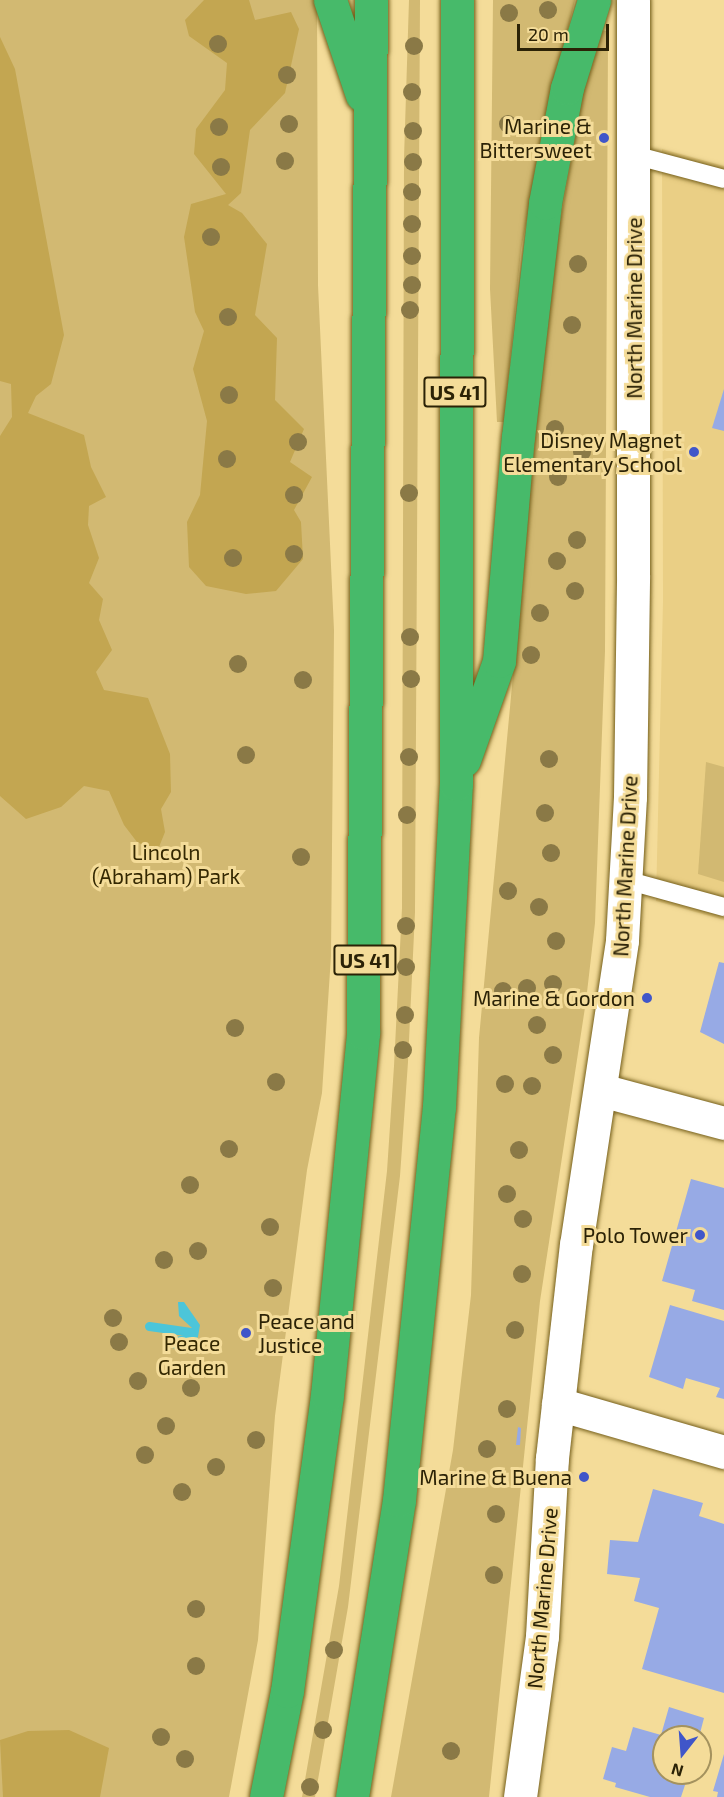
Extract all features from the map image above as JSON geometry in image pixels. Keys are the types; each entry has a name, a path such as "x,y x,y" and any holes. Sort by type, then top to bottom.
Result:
{"highway":[{"path":"330,0 370,116"},
{"name":"US 41","path":"266,1797 288,1691 327,1395 363,1033 367,869 371,0"},
{"name":"US 41","path":"352,1797 399,1500 439,1107 456,784 457,0"},
{"path":"456,784 499,661 518,437 545,203 567,88 594,0"}],"street":[{"name":"North Marine Drive","path":"520,1797 542,1636 558,1404 576,1245 602,1090 622,940 626,880 633,575 633,0"},
{"path":"602,1090 724,1123"},
{"path":"558,1404 724,1452"}],"lane":[{"path":"634,155 724,179"},
{"path":"626,880 724,907"}],"shaded area":[{"path":"204,0 249,0 255,20 291,12 299,29 285,93 250,130 241,193 228,205 242,213 267,244 255,315 277,338 275,400 304,429 290,462 312,477 294,510 301,522 303,559 276,591 246,594 206,586 189,567 187,522 200,495 207,421 193,369 204,331 195,312 184,237 191,204 226,194 194,154 196,129 225,90 227,63 189,36 185,20"},
{"path":"0,37 15,69 64,335 51,384 36,396 28,413 84,435 91,467 106,497 89,506 88,525 99,558 89,583 103,599 99,620 112,650 96,672 104,690 148,698 170,754 171,792 161,809 165,832 157,852 137,842 124,825 109,791 84,786 61,807 26,819 0,796 0,436 12,417 11,384 0,381"},
{"name":"Disney Magnet Elementary School","path":"662,149 724,166 724,920 656,901 663,601"},
{"path":"69,1730 109,1748 100,1797 3,1797 0,1740 28,1731"}],"green space":[{"name":"Lincoln (Abraham) Park","path":"0,0 317,0 318,285 334,630 331,956 322,1093 307,1170 275,1416 258,1640 229,1797 0,1797"},
{"path":"409,0 420,0 415,912 408,1062 400,1176 348,1607 315,1797 302,1797 339,1586 387,1171 394,1066 402,908 404,158"},
{"path":"493,0 575,0 545,124 521,250 504,422 497,422 490,289"},
{"path":"601,30 606,31 608,42 605,651 595,923 586,1001 540,1301 489,1797 391,1797 453,1450 471,1295 479,1038 550,280 583,93"},
{"path":"706,762 724,767 724,882 698,874"}],"water":[{"path":"178,1302 184,1302 200,1325 198,1337 184,1350 172,1348 173,1338 188,1334 192,1328 179,1316"}],"building":[{"path":"724,389 724,431 712,428"},
{"path":"719,962 724,963 724,1044 700,1032"},
{"name":"Polo Tower","path":"691,1179 724,1188 724,1310 692,1301 695,1290 662,1281"},
{"path":"670,1305 724,1321 724,1399 716,1397 720,1388 686,1378 683,1389 649,1377"},
{"path":"518,1427 521,1428 520,1445 516,1445"},
{"path":"653,1489 703,1503 699,1516 724,1524 724,1693 642,1669 659,1608 634,1601 640,1578 607,1574 610,1540 638,1542"},
{"path":"669,1707 704,1718 702,1725 664,1725"},
{"path":"633,1727 652,1732 652,1785 685,1785 681,1797 650,1797 615,1787 616,1783 603,1779 612,1747 626,1751"},
{"path":"724,1754 724,1797 717,1797 718,1792 713,1791"}],"waterway":[{"path":"149,1326 191,1332"}],"place":[{"name":"Marine & Bittersweet","path":"604,138"},
{"name":"Disney Magnet Elementary School","path":"694,452"},
{"name":"Marine & Gordon","path":"647,998"},
{"name":"Polo Tower","path":"700,1235"},
{"name":"Peace and Justice","path":"246,1333"},
{"name":"Marine & Buena","path":"584,1477"}],"park label":[{"name":"Peace Garden","path":"192,1355"}]}
